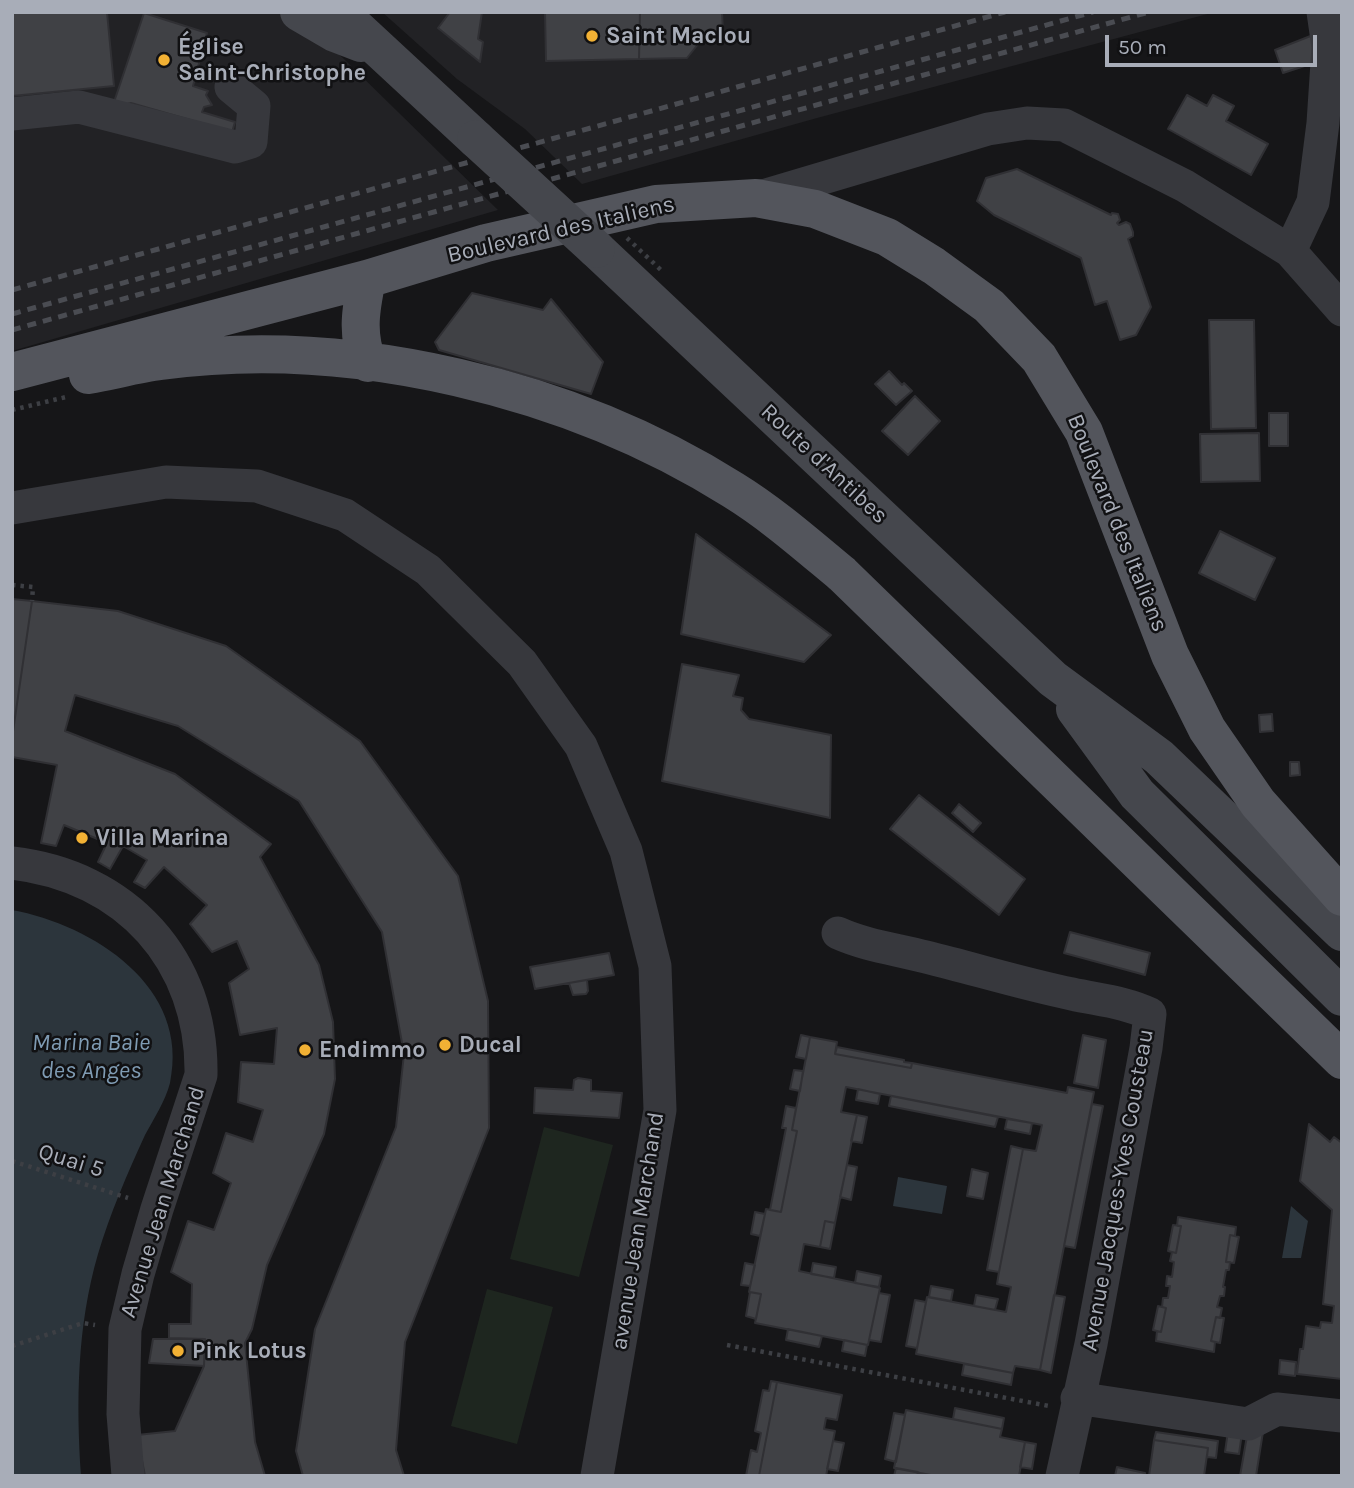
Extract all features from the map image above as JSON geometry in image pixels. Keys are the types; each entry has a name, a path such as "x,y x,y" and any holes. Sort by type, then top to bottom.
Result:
{"main road":[{"path":"299,12 335,33 380,50"},
{"name":"Route d'Antibes","path":"339,12 596,249 1053,679"},
{"name":"Boulevard des Italiens","path":"12,372 367,279 486,243 656,204 756,198 815,209 887,237 934,265 989,306 1039,358 1084,432 1170,655 1207,729 1258,803 1342,897"},
{"path":"367,279 360,312 361,347 368,363"},
{"path":"12,395 58,381 161,361 230,356 299,356 439,373 518,393 590,417 661,450 733,490 789,529 842,574 1342,1060"},
{"path":"1053,679 1159,757 1342,932"},
{"path":"1053,679 1138,794 1340,992"}],"street":[{"path":"1290,251 1313,202 1323,123 1328,47 1323,12"},
{"path":"12,114 79,107 235,147 251,142 254,106 232,87"},
{"path":"756,198 988,129 1027,123 1064,125 1185,186 1290,251 1342,310"},
{"name":"avenue Jean Marchand","path":"12,508 166,482 257,486 345,515 428,570 522,663 581,746 626,851 655,966 660,1110 597,1476"},
{"name":"Avenue Jean Marchand","path":"12,863 38,866 74,878 100,890 136,915 168,952 184,982 197,1025 202,1053 200,1084 161,1196 125,1329 122,1414 128,1476"},
{"name":"Avenue Jacques-Yves Cousteau","path":"838,933 861,944 923,956 1072,994 1135,1006 1150,1014 1091,1344 1062,1476"},
{"path":"1076,1404 1248,1424 1277,1409 1342,1416"}],"path":[{"path":"12,410 76,395"},
{"path":"12,585 33,587 32,601"},
{"name":"Quai 5","path":"12,1161 119,1195"},
{"path":"12,1346 83,1323"},
{"path":"727,1345 1076,1404"}],"shaded area":[{"path":"12,12 296,12 498,210 12,351"},
{"path":"382,12 1215,12 582,184 525,129 457,79"},
{"path":"544,1127 613,1145 579,1277 510,1259"},
{"path":"487,1289 553,1307 517,1444 451,1426"}],"water":[{"name":"Marina Baie des Anges","path":"12,910 74,930 103,946 129,966 151,990 166,1018 173,1049 168,1090 119,1194 91,1281 80,1364 81,1476 12,1476"},
{"path":"898,1177 947,1186 942,1214 893,1206"},
{"path":"1291,1206 1308,1221 1301,1258 1282,1258"}],"building":[{"path":"12,12 107,12 114,86 12,96"},
{"path":"450,12 482,12 478,39 483,42 480,62 438,28"},
{"name":"Saint Maclou","path":"545,12 640,12 639,59 546,61"},
{"path":"640,12 722,12 723,31 707,33 687,58 639,59"},
{"name":"Église Saint-Christophe","path":"144,13 207,33 193,86 208,91 206,95 212,105 204,107 202,112 235,122 232,132 131,103 112,108"},
{"path":"1313,35 1317,62 1283,73 1275,50"},
{"path":"1187,95 1207,106 1213,95 1234,106 1226,121 1268,144 1251,175 1168,129"},
{"path":"1017,169 1111,215 1118,214 1119,225 1126,222 1130,224 1133,236 1128,239 1151,307 1136,335 1120,340 1107,301 1095,305 1081,258 994,215 977,201 986,178"},
{"path":"472,293 543,310 551,299 603,362 591,394 439,350 435,342"},
{"path":"1209,320 1254,320 1256,428 1211,429"},
{"path":"889,371 912,391 896,405 875,384"},
{"path":"915,396 940,421 908,455 882,431"},
{"path":"1269,413 1288,413 1288,446 1269,446"},
{"path":"1259,433 1260,481 1201,482 1200,434"},
{"path":"1220,531 1275,558 1255,600 1199,573"},
{"path":"696,534 831,635 804,662 681,634"},
{"path":"12,599 32,601 12,738"},
{"name":"Ducal","path":"32,601 118,611 226,646 360,741 458,876 488,1001 489,1128 405,1342 396,1450 404,1476 303,1476 296,1451 315,1329 396,1127 404,1054 382,932 299,801 178,726 75,695 65,731 175,774 271,844 260,857 319,965 333,1022 335,1079 324,1134 267,1265 252,1329 245,1343 255,1442 265,1476 145,1476 137,1435 175,1431 204,1366 205,1339 169,1338 169,1324 191,1324 192,1284 171,1272 188,1221 214,1230 231,1183 213,1173 226,1133 253,1142 263,1110 238,1102 241,1062 274,1064 277,1028 240,1035 229,983 249,969 237,941 212,952 190,924 207,905 164,867 145,888 134,882 147,860 123,846 110,869 98,862 107,843 64,825 56,846 41,843 57,765 12,757 12,738"},
{"path":"682,664 739,675 733,696 743,698 741,710 749,719 831,735 830,818 662,781"},
{"path":"1272,714 1273,731 1260,732 1259,715"},
{"path":"1290,762 1299,762 1300,775 1290,776"},
{"path":"919,795 1025,879 999,915 890,829"},
{"path":"959,804 981,823 973,832 952,813"},
{"path":"1070,932 1150,953 1145,975 1064,953"},
{"path":"609,953 614,975 535,989 530,967"},
{"path":"587,980 586,994 573,995 569,983"},
{"path":"801,1035 810,1037 806,1059 796,1057"},
{"path":"1083,1035 1106,1040 1098,1088 1074,1083"},
{"path":"810,1037 837,1042 835,1054 911,1068 912,1063 1067,1093 1068,1087 1094,1092 1040,1370 1015,1366 1013,1373 916,1354 927,1297 1006,1312 1011,1287 997,1284 999,1272 1023,1149 1036,1151 1042,1125 846,1087 841,1112 857,1115 835,1223 825,1221 820,1247 804,1244 799,1271 880,1288 868,1345 755,1323 761,1294 749,1292 766,1209 781,1212 797,1131 792,1130"},
{"path":"837,1047 904,1060 912,1063 911,1068 835,1054"},
{"path":"794,1070 803,1071 800,1091 790,1089"},
{"path":"574,1080 591,1080 591,1091 622,1093 619,1118 534,1113 535,1088 573,1090"},
{"path":"858,1089 880,1094 878,1104 856,1100"},
{"path":"891,1096 998,1117 995,1127 889,1106"},
{"path":"1092,1104 1103,1106 1075,1248 1064,1246"},
{"path":"786,1106 796,1108 792,1130 797,1131 781,1212 770,1210 786,1128 782,1128"},
{"path":"857,1115 867,1117 862,1143 851,1141"},
{"path":"1007,1119 1032,1123 1030,1134 1005,1129"},
{"path":"1309,1124 1330,1142 1334,1137 1342,1143 1342,1379 1297,1374 1306,1326 1320,1328 1321,1322 1332,1323 1334,1306 1323,1304 1332,1210 1300,1181"},
{"path":"1011,1146 1023,1149 999,1272 987,1270"},
{"path":"847,1165 857,1167 851,1200 840,1197"},
{"path":"972,1169 988,1173 983,1199 967,1196"},
{"path":"755,1212 765,1214 760,1236 751,1234"},
{"path":"1178,1217 1236,1227 1235,1236 1230,1235 1226,1262 1230,1262 1229,1270 1226,1270 1224,1296 1220,1296 1217,1307 1222,1308 1220,1318 1216,1317 1211,1341 1215,1342 1214,1352 1156,1341 1157,1331 1161,1332 1166,1308 1162,1307 1163,1298 1168,1298 1170,1286 1166,1286 1167,1276 1172,1277 1174,1262 1170,1261 1172,1252 1176,1253 1181,1226 1177,1226"},
{"path":"825,1221 835,1223 830,1249 820,1247"},
{"path":"1173,1225 1181,1226 1176,1253 1168,1251"},
{"path":"1230,1235 1239,1237 1234,1263 1226,1262"},
{"path":"745,1263 755,1265 750,1286 741,1285"},
{"path":"813,1263 836,1267 834,1278 811,1274"},
{"path":"857,1271 881,1276 879,1287 855,1283"},
{"path":"931,1286 953,1290 951,1301 929,1297"},
{"path":"750,1292 761,1294 756,1319 746,1316"},
{"path":"879,1293 890,1295 881,1342 869,1340"},
{"path":"976,1295 998,1299 995,1310 974,1306"},
{"path":"1054,1295 1065,1297 1051,1373 1040,1370"},
{"path":"915,1300 926,1302 917,1348 906,1346"},
{"path":"1158,1306 1166,1308 1161,1332 1153,1330"},
{"path":"1216,1317 1224,1318 1220,1343 1211,1341"},
{"path":"788,1329 822,1336 819,1347 786,1340"},
{"name":"Pink Lotus","path":"153,1339 205,1339 204,1366 149,1363"},
{"path":"844,1340 867,1345 865,1356 842,1351"},
{"path":"1280,1360 1296,1362 1295,1376 1279,1374"},
{"path":"964,1364 1013,1373 1011,1385 962,1375"},
{"path":"771,1381 777,1382 759,1476 746,1476 751,1450 757,1452 761,1433 755,1431 763,1390 769,1391"},
{"path":"777,1382 842,1395 837,1420 826,1418 824,1429 835,1431 826,1476 759,1476"},
{"path":"955,1408 1004,1418 1002,1429 953,1419"},
{"path":"906,1410 1002,1429 1000,1437 1025,1442 1019,1476 936,1476 894,1468"},
{"path":"894,1413 905,1415 896,1462 885,1459"},
{"path":"1248,1430 1263,1432 1256,1476 1240,1476"},
{"path":"1228,1431 1242,1433 1239,1454 1225,1452"},
{"path":"1156,1432 1218,1441 1216,1458 1207,1457 1208,1448 1154,1440"},
{"path":"1154,1440 1208,1448 1204,1476 1149,1476"},
{"path":"833,1441 844,1443 838,1471 827,1469"},
{"path":"1025,1442 1036,1444 1032,1469 1020,1467"},
{"path":"1117,1467 1145,1473 1145,1476 1115,1476"},
{"path":"896,1468 918,1472 917,1476 894,1476"}],"railway":[{"path":"12,290 1005,12"},
{"path":"12,314 1093,12"},
{"path":"12,330 1149,12"}],"place":[{"name":"Saint Maclou","path":"592,36"},
{"name":"Église Saint-Christophe","path":"164,60"},
{"name":"Villa Marina","path":"82,838"},
{"name":"Ducal","path":"445,1045"},
{"name":"Endimmo","path":"305,1050"},
{"name":"Pink Lotus","path":"178,1351"}]}
